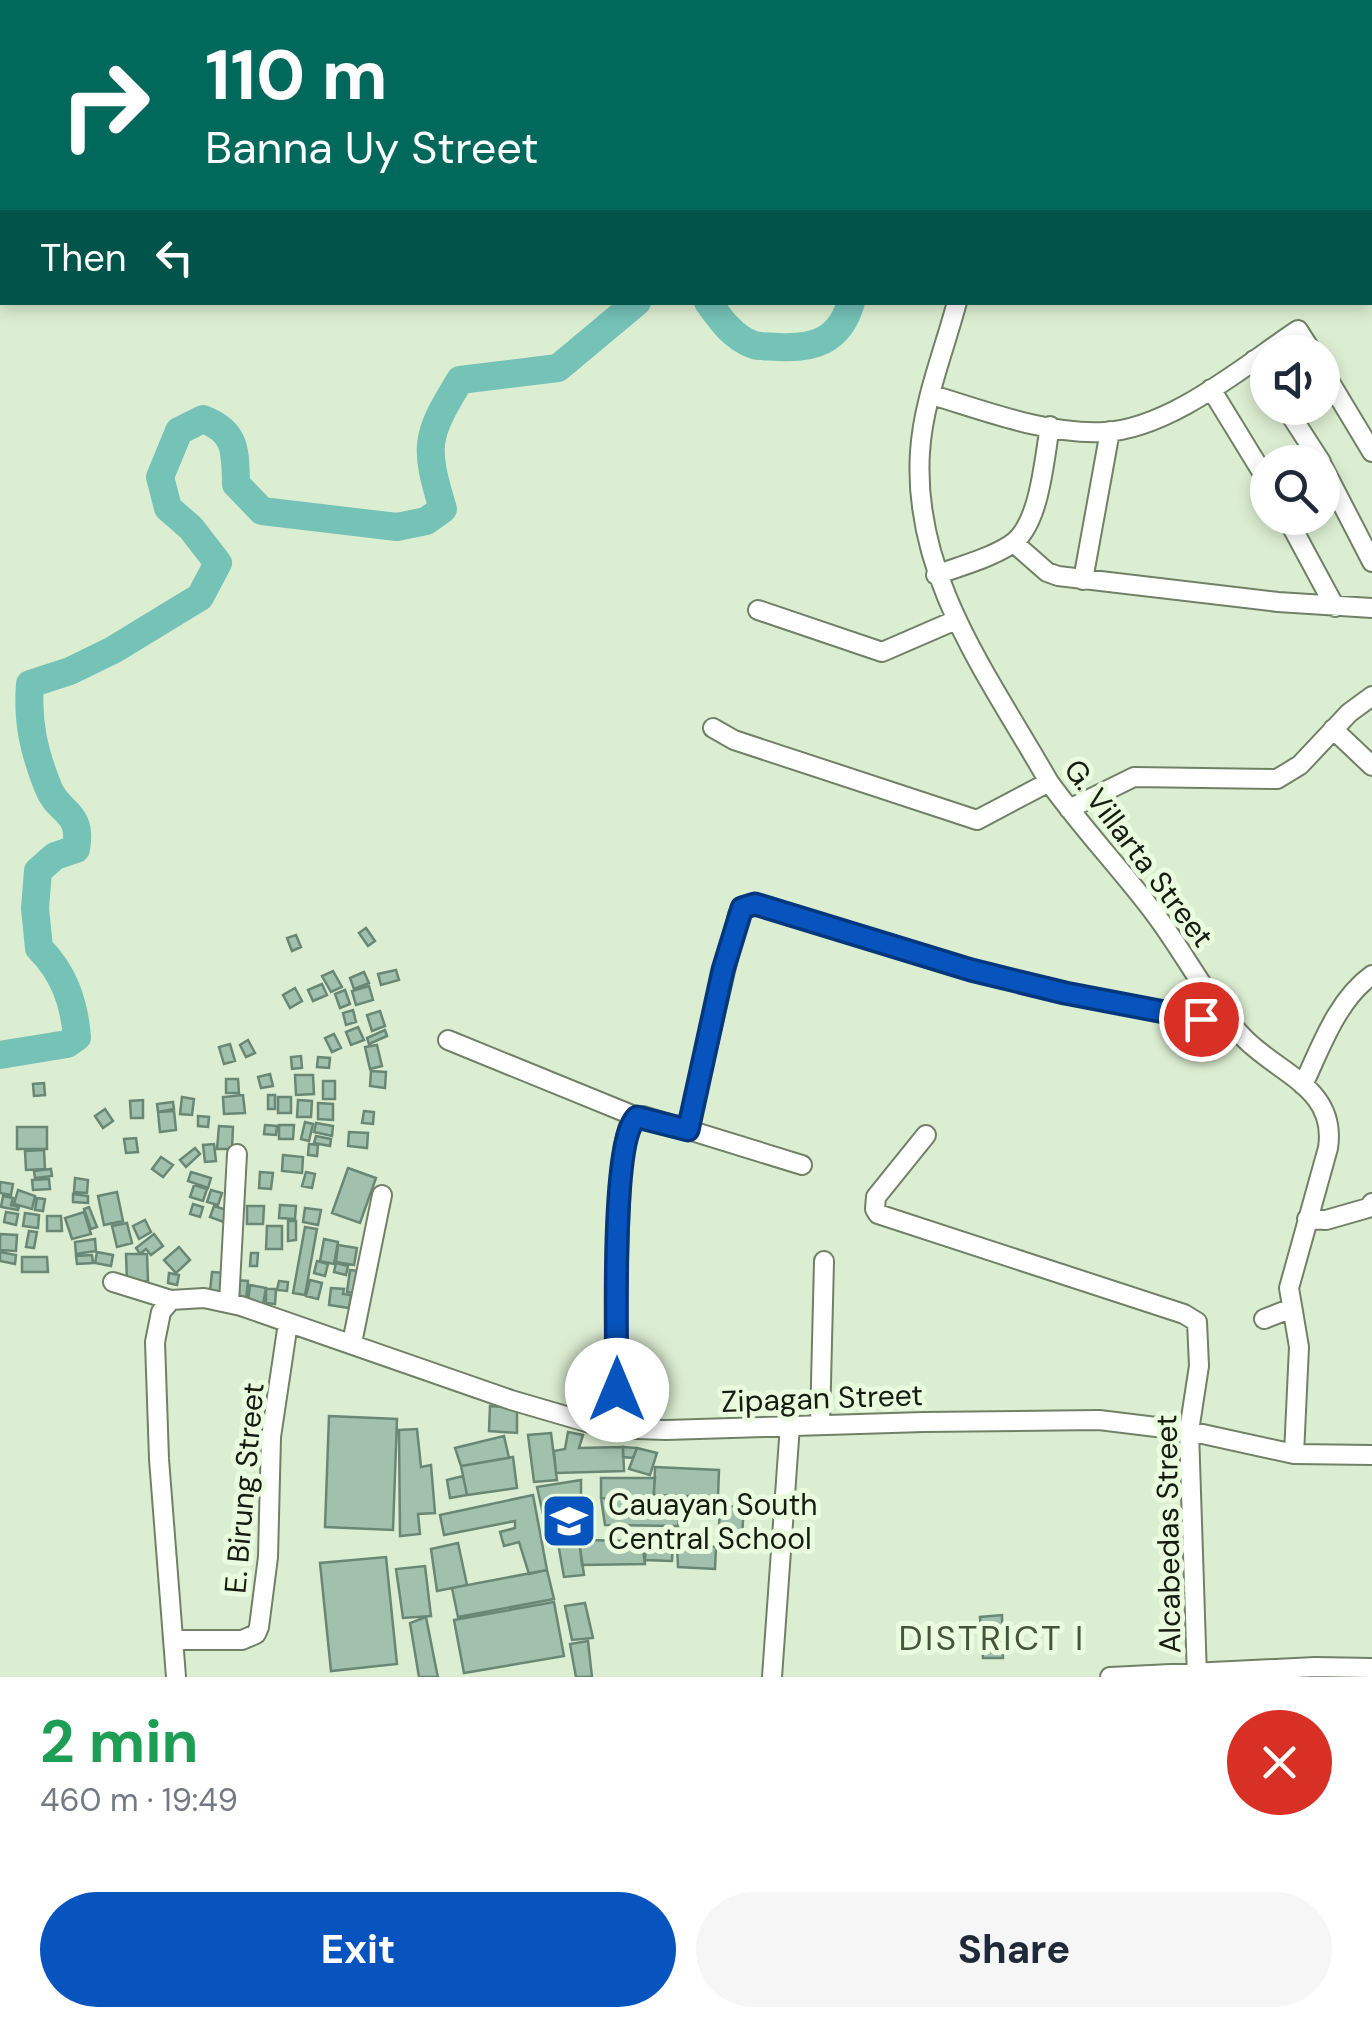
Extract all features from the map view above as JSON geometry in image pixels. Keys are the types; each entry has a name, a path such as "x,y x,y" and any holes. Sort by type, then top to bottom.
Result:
{"street":[{"name":"G. Villarta Street","path":"955,305 924,423 919,491 936,575 956,620 1049,782 1069,809 1156,916 1232,1024 1261,1054 1303,1085 1328,1112 1332,1127 1289,1288 1299,1348 1294,1454"},
{"path":"932,395 1050,426 1110,431 1151,422 1250,363"},
{"path":"1211,389 1250,453"},
{"path":"1340,399 1372,452"},
{"path":"936,575 1014,544 1031,518 1050,426"},
{"path":"1083,580 1110,431"},
{"path":"1340,499 1372,562"},
{"path":"1297,535 1335,607"},
{"path":"1014,544 1047,572 1083,580 1372,608"},
{"path":"758,610 882,652 956,620"},
{"path":"1069,809 1134,777 1277,780 1300,765 1372,696"},
{"path":"713,728 734,740 977,820 1049,782"},
{"path":"1334,729 1372,766"},
{"path":"688,1130 738,915 748,905 971,970 1065,993 1232,1024"},
{"path":"1303,1085 1332,1022 1360,984 1372,975"},
{"path":"448,1040 637,1117 802,1165"},
{"path":"617,1429 621,1170 628,1128 637,1117"},
{"name":"Alcabedas Street","path":"926,1135 876,1197 874,1209 878,1214 1184,1314 1198,1322 1199,1366 1190,1430 1197,1675"},
{"path":"229,1303 237,1154"},
{"path":"352,1343 382,1196"},
{"path":"1307,1220 1326,1220 1368,1208 1372,1203"},
{"path":"820,1424 824,1261"},
{"name":"Zipagan Street","path":"112,1282 172,1300 204,1298 229,1303 569,1418 617,1429 1067,1420 1144,1423 1294,1454 1372,1455"},
{"path":"172,1300 160,1312 154,1342 176,1677"},
{"path":"1264,1319 1292,1308"},
{"name":"E. Birung Street","path":"174,1640 242,1640 256,1634 259,1627 268,1557 271,1437 288,1322"},
{"path":"772,1677 790,1424"},
{"path":"1110,1677 1372,1668"}],"building":[{"path":"366,928 375,941 368,946 359,933"},
{"path":"296,935 301,947 292,951 287,938"},
{"path":"396,970 399,980 381,985 378,974"},
{"path":"333,971 342,987 331,992 322,976"},
{"path":"364,972 369,983 354,989 350,978"},
{"path":"322,984 327,995 313,1001 308,990"},
{"path":"369,986 373,1000 356,1005 352,991"},
{"path":"295,988 302,1001 290,1008 283,995"},
{"path":"345,990 350,1004 340,1008 335,994"},
{"path":"353,1010 356,1022 346,1025 343,1013"},
{"path":"380,1011 385,1026 372,1031 367,1015"},
{"path":"358,1027 364,1040 351,1045 346,1032"},
{"path":"385,1030 387,1036 369,1044 367,1038"},
{"path":"334,1034 341,1048 332,1052 325,1038"},
{"path":"248,1040 255,1053 246,1057 240,1045"},
{"path":"230,1044 235,1061 224,1064 219,1047"},
{"path":"377,1045 382,1066 370,1069 365,1047"},
{"path":"301,1056 302,1068 292,1069 291,1057"},
{"path":"318,1057 330,1058 329,1068 317,1067"},
{"path":"371,1071 386,1072 385,1088 370,1086"},
{"path":"270,1074 273,1086 261,1088 258,1077"},
{"path":"295,1075 313,1075 314,1094 296,1095"},
{"path":"226,1079 238,1079 239,1093 226,1093"},
{"path":"323,1081 335,1081 335,1099 323,1099"},
{"path":"44,1083 45,1095 34,1096 33,1084"},
{"path":"243,1095 245,1113 224,1114 223,1097"},
{"path":"268,1095 275,1095 275,1109 268,1109"},
{"path":"182,1097 194,1099 192,1115 180,1114"},
{"path":"278,1097 291,1097 291,1113 278,1113"},
{"path":"143,1100 143,1118 131,1118 130,1101"},
{"path":"298,1100 312,1101 311,1117 297,1117"},
{"path":"173,1102 174,1109 158,1112 157,1104"},
{"path":"318,1103 333,1104 333,1120 318,1119"},
{"path":"105,1109 113,1121 103,1128 95,1116"},
{"path":"174,1111 176,1130 160,1132 158,1112"},
{"path":"364,1111 374,1112 373,1124 362,1123"},
{"path":"198,1116 209,1117 208,1127 198,1126"},
{"path":"305,1122 313,1124 309,1141 301,1139"},
{"path":"316,1123 333,1126 332,1136 314,1132"},
{"path":"265,1125 277,1126 276,1135 264,1134"},
{"path":"279,1125 294,1125 293,1139 279,1139"},
{"path":"219,1126 233,1127 232,1149 217,1149"},
{"path":"17,1127 47,1127 47,1149 17,1149"},
{"path":"349,1132 368,1133 367,1148 348,1146"},
{"path":"316,1136 331,1139 330,1146 314,1143"},
{"path":"136,1138 138,1152 126,1153 124,1139"},
{"path":"214,1144 216,1161 205,1162 203,1145"},
{"path":"309,1144 318,1145 317,1156 308,1155"},
{"path":"195,1148 200,1154 186,1167 180,1160"},
{"path":"44,1150 45,1169 26,1170 25,1151"},
{"path":"283,1155 303,1157 302,1173 282,1171"},
{"path":"161,1157 173,1165 163,1177 152,1169"},
{"path":"348,1168 376,1178 360,1223 332,1213"},
{"path":"51,1169 52,1176 35,1178 34,1171"},
{"path":"191,1172 211,1178 208,1188 188,1181"},
{"path":"260,1172 273,1173 271,1189 259,1188"},
{"path":"306,1172 315,1174 312,1188 302,1186"},
{"path":"75,1178 88,1180 87,1193 74,1192"},
{"path":"49,1179 50,1189 33,1190 32,1180"},
{"path":"0,1182 13,1184 11,1195 0,1193"},
{"path":"194,1185 207,1189 203,1201 190,1197"},
{"path":"18,1190 35,1196 32,1209 14,1204"},
{"path":"211,1190 222,1193 218,1205 207,1202"},
{"path":"117,1192 123,1221 104,1225 98,1196"},
{"path":"73,1194 88,1196 88,1203 73,1202"},
{"path":"3,1196 13,1198 11,1205 19,1207 18,1210 1,1207"},
{"path":"37,1198 45,1199 43,1211 35,1210"},
{"path":"193,1204 203,1207 200,1217 190,1214"},
{"path":"280,1205 296,1206 295,1219 279,1218"},
{"path":"214,1206 233,1212 229,1224 210,1217"},
{"path":"247,1206 264,1206 263,1224 247,1224"},
{"path":"89,1207 97,1227 91,1229 84,1209"},
{"path":"305,1208 321,1210 318,1225 303,1222"},
{"path":"6,1212 18,1214 16,1225 4,1222"},
{"path":"84,1212 91,1234 72,1239 65,1218"},
{"path":"25,1213 39,1215 38,1228 23,1226"},
{"path":"47,1216 61,1216 62,1231 47,1231"},
{"path":"145,1220 151,1232 139,1239 133,1226"},
{"path":"288,1221 296,1221 296,1240 288,1241"},
{"path":"127,1223 132,1243 117,1247 112,1226"},
{"path":"267,1226 282,1226 282,1249 266,1249"},
{"path":"305,1227 317,1229 305,1295 293,1293"},
{"path":"29,1231 37,1232 34,1248 26,1247"},
{"path":"0,1234 17,1235 16,1251 0,1250"},
{"path":"154,1234 163,1246 151,1255 146,1249 140,1254 136,1248"},
{"path":"95,1239 96,1251 76,1254 75,1242"},
{"path":"324,1239 338,1242 334,1264 320,1261"},
{"path":"338,1245 357,1248 354,1265 336,1262"},
{"path":"179,1247 190,1260 176,1273 164,1260"},
{"path":"0,1252 16,1255 15,1264 0,1261"},
{"path":"97,1252 113,1255 111,1266 95,1263"},
{"path":"251,1253 258,1253 257,1266 250,1266"},
{"path":"126,1254 147,1254 148,1281 127,1282"},
{"path":"92,1255 93,1263 77,1264 76,1256"},
{"path":"22,1257 47,1257 48,1272 22,1272"},
{"path":"317,1261 328,1264 325,1276 314,1273"},
{"path":"336,1263 348,1266 346,1275 334,1272"},
{"path":"350,1270 360,1271 357,1293 347,1292"},
{"path":"212,1272 225,1273 224,1292 210,1291"},
{"path":"169,1273 179,1275 177,1285 168,1283"},
{"path":"236,1280 248,1281 246,1300 234,1299"},
{"path":"310,1280 322,1283 318,1299 306,1296"},
{"path":"279,1281 288,1282 287,1291 277,1290"},
{"path":"250,1285 266,1288 263,1304 248,1302"},
{"path":"331,1288 344,1289 343,1294 351,1295 349,1308 329,1305"},
{"path":"266,1289 276,1289 275,1304 266,1303"},
{"path":"490,1406 517,1408 517,1433 489,1431"},
{"path":"329,1416 397,1419 393,1530 325,1527"},
{"path":"417,1429 421,1467 431,1465 435,1513 418,1514 420,1534 400,1536 399,1430"},
{"path":"568,1432 583,1435 579,1448 623,1447 624,1471 556,1473 554,1451 565,1449"},
{"path":"551,1433 557,1480 534,1482 528,1435"},
{"path":"504,1436 509,1458 461,1466 455,1448"},
{"path":"623,1447 637,1448 633,1458 623,1457"},
{"path":"637,1448 657,1453 650,1475 629,1469"},
{"path":"513,1457 517,1488 467,1495 461,1466"},
{"path":"655,1467 719,1470 718,1497 654,1495"},
{"path":"463,1476 467,1495 450,1498 447,1480"},
{"path":"601,1478 655,1478 653,1501 601,1498"},
{"path":"581,1480 581,1511 564,1510 566,1524 546,1527 537,1487"},
{"path":"533,1495 547,1570 529,1574 519,1542 504,1546 500,1532 515,1528 515,1521 444,1535 440,1515"},
{"path":"601,1498 680,1502 678,1526 605,1525"},
{"path":"720,1505 744,1508 741,1548 718,1547"},
{"path":"579,1540 584,1575 564,1577 558,1543"},
{"path":"579,1540 642,1541 645,1564 582,1565"},
{"path":"646,1542 673,1544 672,1561 645,1560"},
{"path":"458,1543 467,1585 437,1591 431,1549"},
{"path":"677,1545 716,1547 715,1569 678,1567"},
{"path":"386,1557 397,1664 331,1671 320,1563"},
{"path":"425,1566 431,1616 403,1618 396,1569"},
{"path":"547,1570 554,1599 458,1617 452,1588"},
{"path":"554,1602 564,1656 464,1673 454,1620"},
{"path":"585,1603 593,1638 572,1640 565,1606"},
{"path":"1002,1615 1003,1658 983,1658 980,1617"},
{"path":"426,1617 438,1677 419,1677 410,1623"},
{"path":"588,1641 592,1677 576,1677 570,1644"}],"waterway":[{"path":"0,1055 67,1044 77,1037 66,989 39,948 35,908 38,871 55,856 76,849 76,827 52,796 39,761 31,724 30,684 70,671 113,650 200,597 218,563 191,528 168,508 160,477 179,431 203,419 222,430 232,444 236,484 262,511 397,527 426,521 443,509 431,456 434,429 460,380 558,368 633,305"},
{"path":"710,305 746,342 791,347 814,344 833,334 850,305"}],"place":[{"name":"Cauayan South Central School","path":"569,1521"}],"district":[{"name":"DISTRICT I","path":"992,1638"}],"route":[{"path":"617,1390 618,1238 625,1138 631,1121 644,1116 688,1130 723,970 742,908 755,904 971,970 1201,1019"}]}
